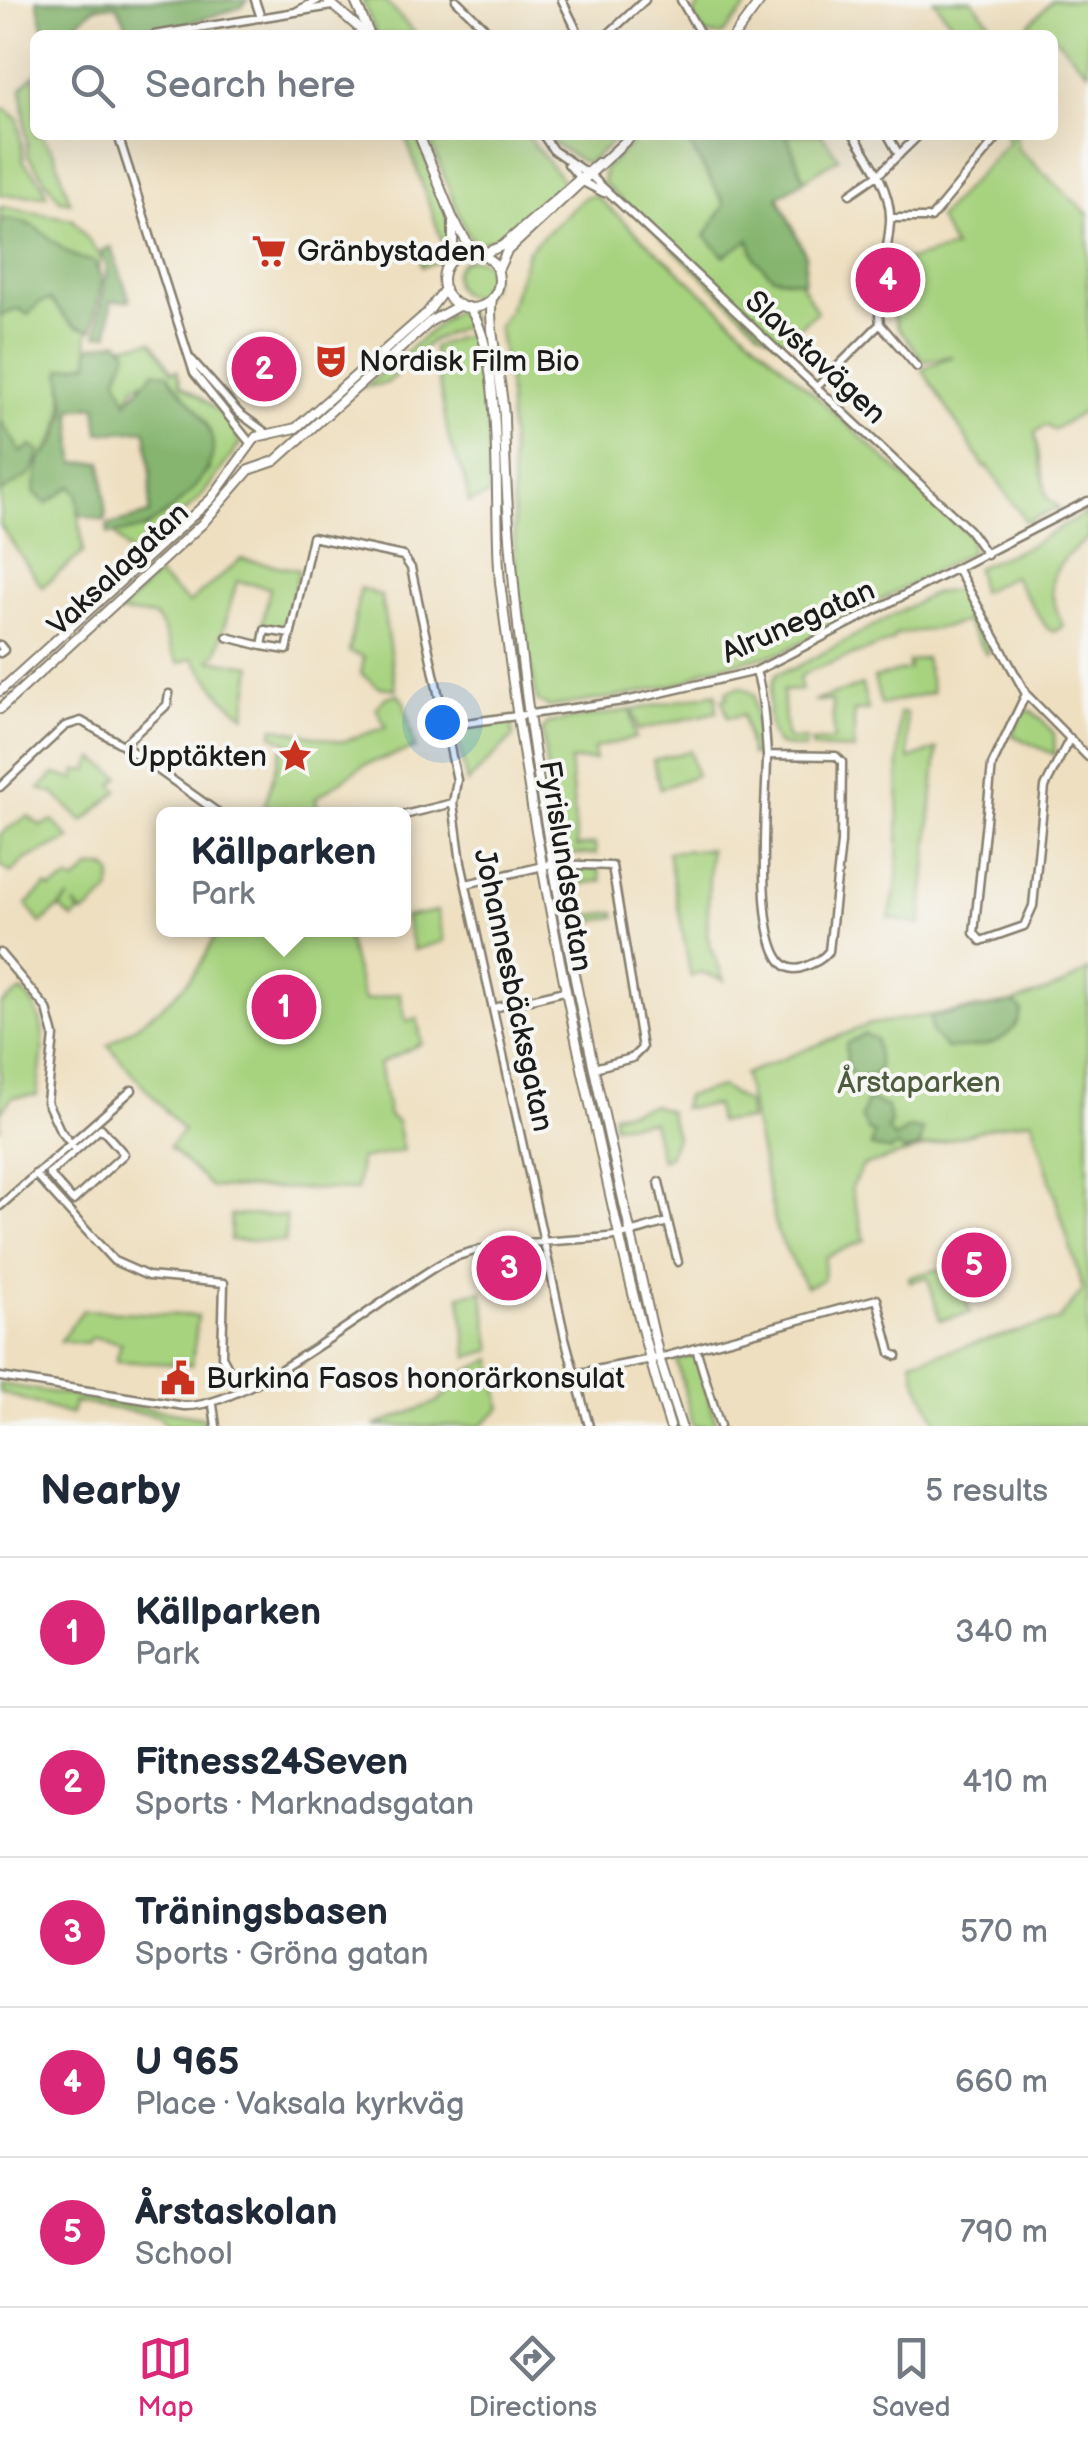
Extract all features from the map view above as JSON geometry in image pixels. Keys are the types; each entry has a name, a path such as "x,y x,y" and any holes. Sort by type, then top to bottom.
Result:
{"main road":[{"path":"333,5 355,0 367,30"},
{"path":"739,30 761,0"},
{"path":"333,5 363,30"},
{"path":"422,140 453,219 477,253 498,270"},
{"path":"453,219 453,258 444,271 445,289 427,313 296,428 251,445 254,460 266,465 278,457 431,321 492,298 507,251 626,140"},
{"path":"453,258 502,246 585,177"},
{"path":"445,289 464,306"},
{"name":"Fyrislundsgatan","path":"492,298 490,316 504,396 511,574 552,864 592,1068 659,1357 681,1426"},
{"name":"Fyrislundsgatan","path":"464,306 482,330 491,384 498,556 540,866 564,992 620,1236 648,1356 670,1426"},
{"path":"271,436 280,446 278,457"},
{"name":"Vaksalagatan","path":"0,691 211,499 251,445"},
{"name":"Vaksalagatan","path":"0,709 202,524 249,470 266,465"}],"street":[{"path":"254,0 261,18"},
{"path":"292,13 318,0"},
{"path":"456,0 487,30"},
{"path":"562,0 577,30"},
{"path":"613,30 645,0"},
{"path":"680,0 698,30"},
{"path":"185,30 333,5"},
{"path":"120,140 186,351 201,384 251,445"},
{"name":"Slavstavägen","path":"548,140 817,387 969,530 988,554"},
{"path":"857,140 879,174 891,218 878,300 880,324 918,366"},
{"path":"891,140 899,154"},
{"path":"850,194 879,174 914,140"},
{"path":"891,218 931,218 996,140"},
{"path":"817,387 880,324"},
{"path":"186,351 230,404 271,436"},
{"name":"Alrunegatan","path":"446,726 647,696 756,671 1088,502"},
{"name":"Johannesbäcksgatan","path":"290,634 312,537 402,556 409,564 457,780 453,802 466,884 589,1426"},
{"path":"958,570 1026,694 1088,757"},
{"path":"227,637 262,646 287,650 290,634 266,630 262,646"},
{"path":"756,671 767,755 765,917 777,961 786,969 796,970 823,959 829,951 842,843 842,762 836,756 767,755"},
{"path":"123,745 166,706 169,694"},
{"path":"1026,694 992,764 974,933 980,941 1024,926 1033,906 1044,788 1070,738"},
{"path":"0,787 75,721 123,745 210,807"},
{"path":"411,813 453,802"},
{"path":"466,884 552,864 609,864 617,876 642,1048 632,1058 592,1068"},
{"path":"0,953 47,1010 54,1036 47,1102 74,1147"},
{"path":"494,1008 564,992"},
{"path":"0,1206 35,1174 74,1147 101,1128 124,1154 73,1201 49,1174 74,1147 132,1090"},
{"path":"35,1174 114,1261 148,1276 222,1282 226,1294 222,1356 240,1390"},
{"path":"658,1182 678,1262"},
{"path":"0,1376 184,1406 214,1405 392,1298 446,1260 545,1242 620,1236 668,1222"},
{"path":"575,1374 696,1348 877,1298 892,1352 898,1356"},
{"path":"696,1348 720,1426"},
{"path":"214,1405 216,1426"}],"green space":[{"path":"37,0 248,0 242,7 184,25 129,30 117,5 95,7 69,30 44,30"},
{"path":"362,0 384,0 412,30 375,30"},
{"path":"702,0 753,0 726,30 702,30 693,16"},
{"path":"934,0 972,0 996,30 956,30"},
{"path":"1052,0 1088,0 1088,72 1058,40 1058,30 1024,30"},
{"path":"30,79 30,140 45,140 55,154 70,202 60,200 28,156 22,88"},
{"path":"5,108 18,119 24,162 43,184 47,196 0,195 0,111"},
{"path":"407,140 418,140 450,231 447,259 422,267 420,261 439,256 444,247"},
{"path":"430,140 530,140 565,183 503,237 477,243 466,232"},
{"path":"614,140 592,160 583,162 553,143"},
{"path":"636,140 687,140 725,205 705,236 723,255 749,239 778,196 806,256 776,271 778,278 798,278 817,312 779,343 759,330 603,183 604,169"},
{"path":"687,140 789,140 804,180 778,197 806,256 804,282 773,277 756,260 749,240 724,256 705,236 725,204"},
{"path":"789,140 826,140 839,158 804,180"},
{"path":"1017,140 1018,149 1088,214 1088,409 1053,430 1046,425 1035,433 1047,498 1059,508 1026,522 985,468 922,369 953,356 924,361 897,326 883,290 899,262 954,248 938,218 1009,141"},
{"path":"595,195 970,536 971,552 781,653 706,669 685,682 629,695 549,707 537,701 516,576 508,384 498,327 509,310 528,250 585,197"},
{"path":"0,207 72,219 101,257 87,339 90,363 61,370 62,418 55,439 40,460 77,493 83,553 42,587 0,525"},
{"path":"0,219 30,225 69,253 94,261 102,280 93,330 72,324 50,300 39,303 28,315 19,309 0,316"},
{"path":"111,247 130,300 111,301 109,334 97,335 107,266 101,251"},
{"path":"473,259 486,265 492,278 486,291 473,297 460,291 454,278 460,265"},
{"path":"453,312 465,312 470,317 468,325 431,341 387,383 365,387"},
{"path":"476,331 488,403 489,495 469,503 465,478 449,441 433,347"},
{"path":"118,341 128,351 117,377 127,402 155,371 168,374 207,424 213,445 212,457 200,481 179,503 142,529 108,534 107,526 149,514 151,475 146,430 99,433 96,406 71,409 75,463 102,462 106,521 79,515 77,493 71,486 46,504 34,492 40,460 57,440 66,410 61,369 89,363 89,347"},
{"path":"152,341 172,372 177,370 181,385 224,417 240,444 202,496 134,559 114,533 145,529 210,470 183,397 167,374 135,385 124,407 100,349"},
{"path":"0,419 21,452 31,446 40,452 32,474 0,493"},
{"path":"1088,512 1088,538 1053,576 1053,597 1063,626 1054,632 1047,628 1013,576 981,592 976,568 1031,545"},
{"path":"241,559 299,570 284,630 262,624 270,588 237,581 217,652 210,660 252,666 245,716 225,700 193,658 179,663 154,616 119,613 157,575 189,603"},
{"path":"360,588 381,596 396,689 379,687 361,674 364,657 349,652"},
{"path":"957,590 990,651 986,654 965,621 895,635 892,641 807,672 799,678 802,690 783,691 786,735 790,740 806,739 805,749 778,745 771,730 769,710 776,674 795,668 934,593"},
{"path":"925,658 933,692 881,705 874,678 909,669 908,662"},
{"path":"862,685 868,710 854,711 854,750 813,748 811,742 834,740 832,701 814,701"},
{"path":"741,687 754,694 759,755 751,755 743,715 728,718 722,699 728,697 726,691"},
{"path":"716,693 717,712 638,730 633,710"},
{"path":"398,694 404,702 415,748 364,765 316,798 317,807 264,807 282,748 301,749 272,735 274,727 341,742 386,727 376,708 386,697"},
{"path":"631,710 635,738 594,748 595,760 570,761 577,847 595,844 596,854 563,854 556,848 542,731 549,723"},
{"path":"1022,711 1032,711 1054,733 1055,755 1012,735"},
{"path":"899,713 906,713 909,759 937,749 921,925 889,918 898,879"},
{"path":"512,721 513,737 467,783 456,730"},
{"path":"690,751 696,775 660,789 653,760"},
{"path":"94,758 120,777 113,785 118,791 83,822 55,794 39,789 55,774 76,780 75,771 89,770"},
{"path":"28,816 41,826 52,820 70,839 26,859 11,873 0,865 0,834"},
{"path":"710,849 707,936 724,980 700,972 691,977 668,852"},
{"path":"105,867 112,874 110,892 84,914 74,904 80,913 73,919 60,908 69,898 41,924 26,905 46,886 51,889 69,879 75,882 91,868"},
{"path":"571,869 599,869 602,881 572,885 576,917 615,912 616,917 578,924 585,990 561,879"},
{"path":"437,911 444,941 414,950 411,916"},
{"path":"213,937 347,937 364,1001 400,993 406,1021 417,1018 422,1043 379,1064 389,1116 397,1122 403,1151 360,1159 357,1190 211,1187 169,1147 183,1131 108,1045 173,996 199,967"},
{"name":"Årstaparken","path":"1088,970 1088,1426 939,1426 916,1379 912,1361 1059,1320 1083,1290 1032,1120 992,1127 863,1166 851,1188 865,1240 825,1257 823,1280 806,1287 777,1232 744,1074 870,1024 1013,1003 1063,985"},
{"path":"22,991 42,1027 37,1095 12,1097 0,1113 0,1005"},
{"path":"1013,1003 1022,1010 1017,1023 1002,1039 946,1048 932,1034 930,1017"},
{"path":"865,1034 876,1039 879,1068 875,1074 856,1080 847,1066 846,1044"},
{"path":"721,1087 747,1103 750,1120 718,1122 715,1105 682,1108 686,1096"},
{"path":"868,1099 887,1107 891,1124 887,1128 895,1139 908,1128 923,1130 920,1147 904,1151 897,1146 891,1151 871,1147 874,1133 868,1131 861,1117"},
{"path":"653,1105 669,1111 676,1137 669,1156 661,1160 652,1121 613,1125 613,1114"},
{"path":"231,1215 286,1216 285,1242 230,1240"},
{"path":"948,1267 959,1269 970,1313 940,1320 928,1277 910,1282 909,1277"},
{"path":"482,1291 492,1350 468,1357 460,1295"},
{"path":"83,1310 198,1316 192,1365 116,1361 121,1343 92,1337 87,1343 60,1341"},
{"path":"695,1355 717,1426 693,1426 677,1360"},
{"path":"492,1359 501,1408 480,1426 374,1426 435,1403 452,1389 452,1379"},
{"path":"0,1384 202,1417 209,1426 166,1426 159,1416 74,1402 71,1415 0,1392"}],"place":[{"name":"Gränbystaden","path":"269,251"},
{"name":"U 965","path":"888,280"},
{"name":"Nordisk Film Bio","path":"331,361"},
{"name":"Fitness24Seven","path":"264,369"},
{"name":"Upptäkten","path":"295,756"},
{"name":"Källparken","path":"284,1007"},
{"name":"Årstaskolan","path":"974,1265"},
{"name":"Träningsbasen","path":"509,1268"},
{"name":"Burkina Fasos honorärkonsulat","path":"178,1378"}]}
